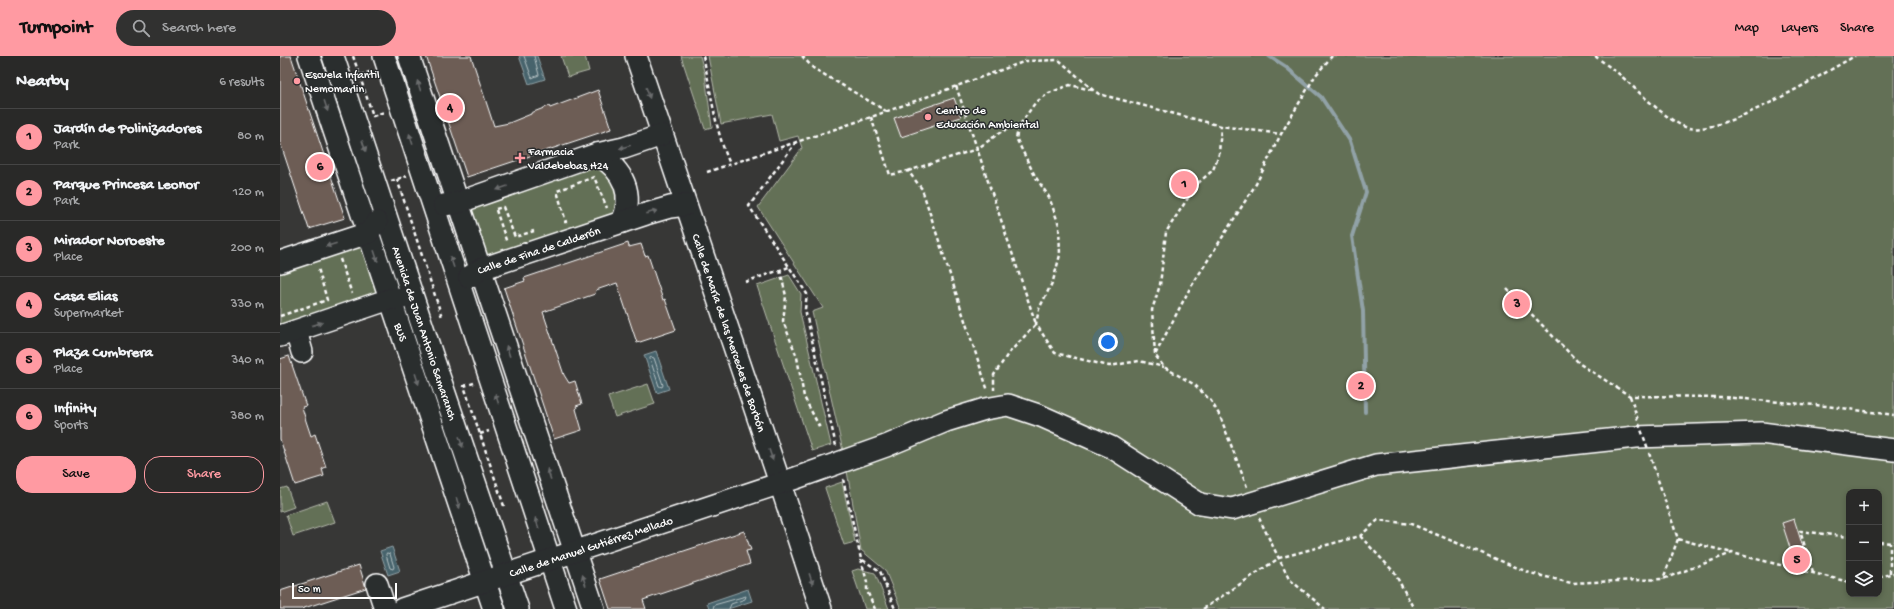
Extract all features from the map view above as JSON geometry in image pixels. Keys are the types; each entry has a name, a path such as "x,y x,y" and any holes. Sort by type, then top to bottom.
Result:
{"street":[{"name":"BUS","path":"309,56 494,609"},
{"name":"Avenida de Juan Antonio Samaranch","path":"333,56 518,609"},
{"path":"384,56 461,286 566,609"},
{"path":"409,56 594,609"},
{"name":"Calle de María de las Mercedes de Borbón","path":"636,56 821,609"},
{"path":"432,202 446,205 457,203 597,154 624,148 662,135"},
{"path":"597,154 611,162 624,183 628,201 627,211 622,222"},
{"name":"Calle de Fina de Calderón","path":"461,286 468,277 481,269 670,207 686,205"},
{"path":"280,262 368,232 378,221 384,210"},
{"path":"302,352 288,333 390,299 413,298"},
{"name":"Calle de Manuel Gutiérrez Mellado","path":"402,609 780,483 886,446 946,421 985,409 1008,405 1041,416 1111,447 1200,504 1232,509 1376,465 1636,437 1761,433 1894,450"},
{"path":"377,584 385,609"}],"path":[{"path":"353,56 373,116 384,112"},
{"path":"703,56 716,126 730,164"},
{"path":"802,56 813,68 887,111"},
{"path":"1155,355 1189,290 1256,184 1281,134 1315,76 1332,56"},
{"path":"1595,56 1618,73 1674,121 1689,128 1713,127 1752,112 1856,56"},
{"path":"707,172 871,117 1026,61 1060,60 1093,90"},
{"path":"994,408 994,375 1008,354 1036,324 1038,309 1053,281 1060,255 1059,225 1049,197 1035,176 1016,138 1019,126 1034,103 1049,93 1070,85 1093,90 1103,95 1221,126 1281,134"},
{"path":"956,86 1036,324 1056,353 1109,366 1139,361 1164,367 1195,385 1211,401 1220,416 1252,503 1289,579 1325,609"},
{"path":"871,117 890,175 908,171 977,149 1002,131 1019,126"},
{"path":"1164,367 1155,355 1152,310 1160,285 1166,232 1197,184 1213,170 1219,154 1221,126"},
{"path":"796,142 750,206 807,294 805,308 860,559 867,582 867,591 874,609"},
{"path":"908,171 922,189 994,408"},
{"path":"388,182 411,174"},
{"path":"559,224 566,222 557,191 594,177 606,208 628,201"},
{"path":"397,179 442,317"},
{"path":"494,203 509,249"},
{"path":"496,210 503,207 516,237 537,230"},
{"path":"338,254 354,301"},
{"path":"333,263 341,261"},
{"path":"280,316 327,300 318,268 326,266"},
{"path":"744,282 789,267"},
{"path":"780,270 786,296 783,320 797,357 804,397 820,428"},
{"path":"1507,289 1580,364 1630,396 1722,397 1826,406 1894,415"},
{"path":"474,383 464,386 504,506"},
{"path":"1630,396 1678,539 1663,579"},
{"path":"1203,609 1279,558 1360,536 1378,520 1411,524 1530,573 1571,583 1663,579 1732,553"},
{"path":"1814,572 1800,531 1846,537"},
{"path":"1360,536 1394,572 1414,609"},
{"path":"1678,539 1846,581"},
{"path":"1882,542 1894,543"},
{"path":"1890,543 1890,573"},
{"path":"860,559 880,571 895,609"},
{"path":"1882,575 1894,573"}],"green space":[{"path":"561,56 585,56 589,71 568,77"},
{"path":"681,56 700,56 705,75 712,127 705,129"},
{"path":"708,56 1894,56 1894,609 901,609 885,570 861,550 845,460 812,312 823,308 758,207 802,148 798,136 779,141 772,114 721,124"},
{"path":"621,152 640,210 485,262 465,203"},
{"path":"364,238 383,296 280,330 280,266"},
{"path":"789,275 801,294 800,312 831,445 812,451 757,286"},
{"path":"648,384 655,404 615,417 608,397"},
{"path":"842,482 855,542 844,545 825,488"},
{"path":"287,487 294,507 280,512 280,489"},
{"path":"327,501 335,522 293,536 286,515"},
{"path":"858,569 875,573 889,609 865,609 852,571"}],"water":[{"path":"519,56 537,56 545,79 529,84"},
{"path":"656,351 669,389 657,393 644,355"},
{"path":"392,547 400,571 388,575 380,551"},
{"path":"748,589 752,601 728,609 709,609 707,603"}],"building":[{"path":"280,56 291,56 345,218 309,229 280,142"},
{"path":"426,56 471,56 494,126 509,123 549,106 550,108 598,90 611,129 467,177"},
{"name":"Centro de Educación Ambiental","path":"954,98 961,117 901,137 894,118"},
{"path":"628,243 629,247 641,244 645,256 648,255 663,300 665,299 676,330 637,343 617,283 596,290 595,294 543,312 564,375 569,383 575,381 582,404 576,406 576,409 582,430 554,439 504,288 525,281 524,278"},
{"path":"289,356 306,406 302,407 311,436 315,434 326,467 322,469 324,476 295,485 280,439 280,359"},
{"path":"1794,519 1804,550 1792,554 1782,523"},
{"path":"744,531 751,550 746,551 750,564 643,600 646,609 610,609 600,579"},
{"path":"359,565 366,588 301,609 280,609 280,591"}],"waterway":[{"path":"1269,56 1286,67 1321,97 1350,141 1366,192 1352,236 1363,311 1365,412"}],"place":[{"name":"Escuela Infantil Nemomarlin","path":"297,81"},
{"name":"Casa Elias","path":"450,108"},
{"name":"Centro de Educación Ambiental","path":"928,117"},
{"name":"Farmacia Valdebebas H24","path":"520,158"},
{"name":"Infinity","path":"320,167"},
{"name":"Jardín de Polinizadores","path":"1184,184"},
{"name":"Mirador Noroeste","path":"1517,304"},
{"name":"Parque Princesa Leonor","path":"1361,386"},
{"name":"Plaza Cumbrera","path":"1797,560"}]}
